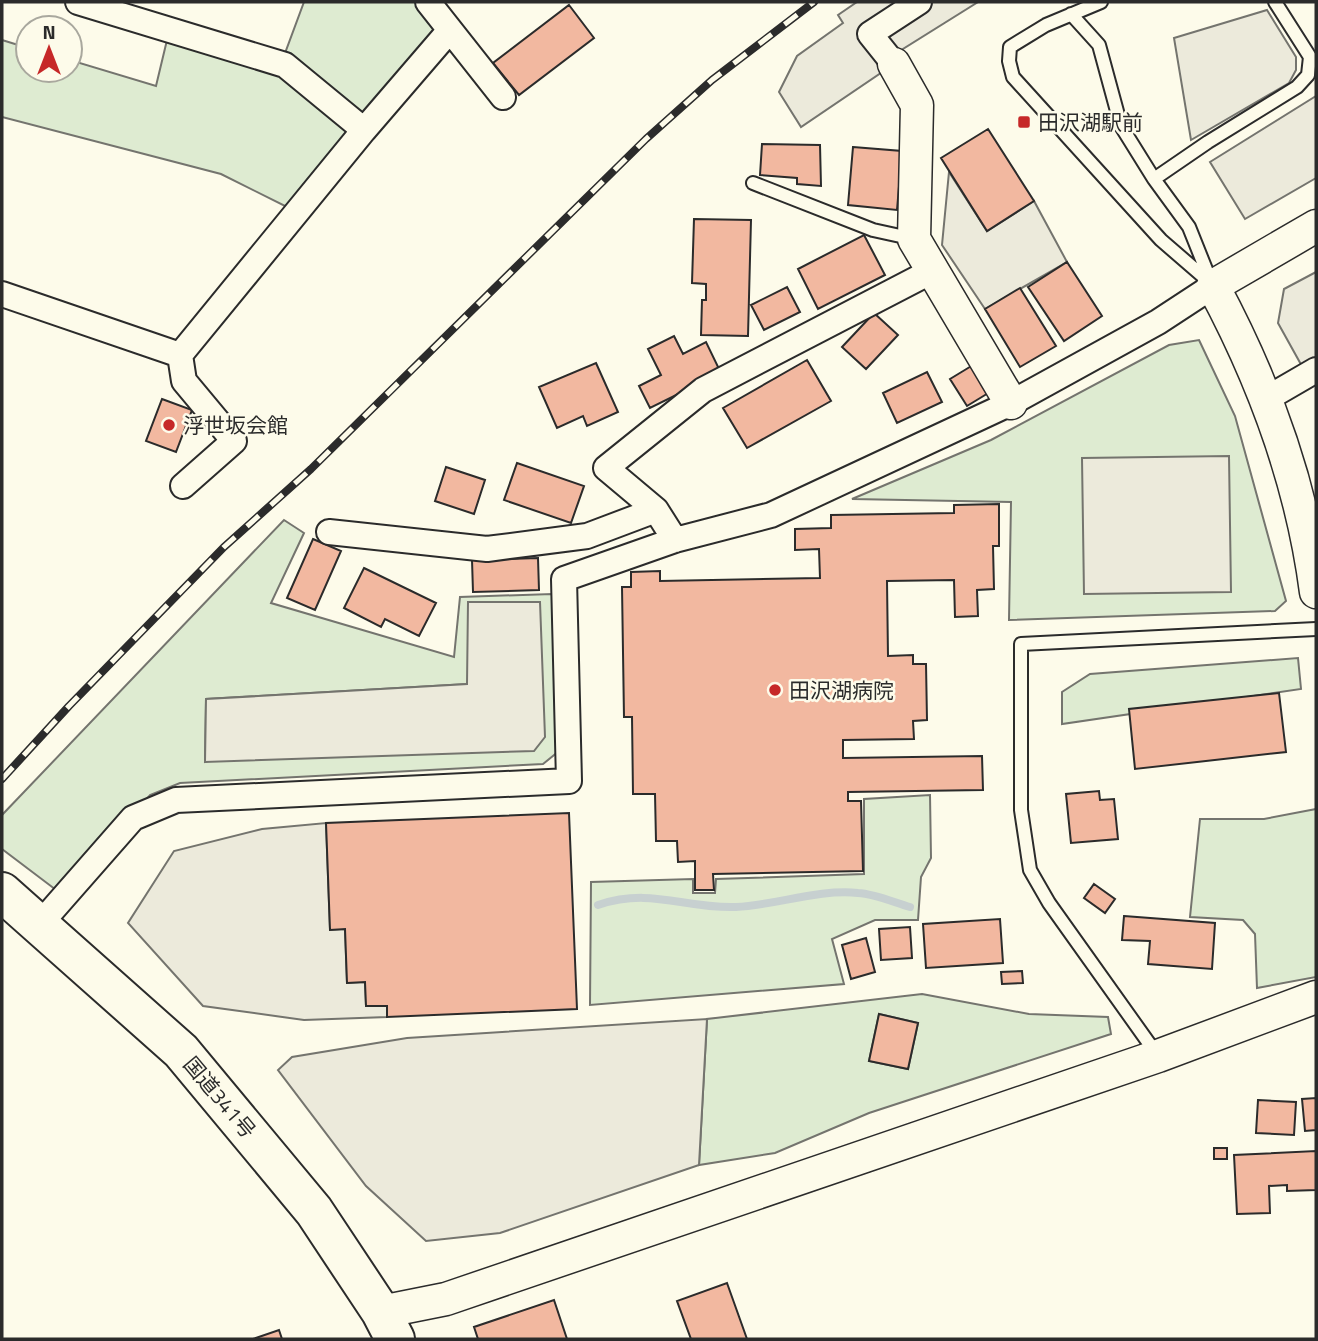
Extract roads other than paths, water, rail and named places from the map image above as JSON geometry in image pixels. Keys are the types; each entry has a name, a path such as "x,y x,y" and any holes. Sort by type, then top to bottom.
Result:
{"highway":[{"name":"国道341号","path":"2,892 181,1051 314,1211 388,1326"}],"street":[{"path":"78,2 285,65 364,130"},
{"path":"428,2 503,97"},
{"path":"919,2 870,34 894,64 917,105 914,239 1011,403"},
{"path":"183,486 234,441 184,382 180,355 364,130 450,30"},
{"path":"40,924 133,818 177,800 569,781 564,579 675,540 771,515 1011,403 1158,321 1316,226"},
{"path":"675,540 656,510 606,468 703,390 932,271"},
{"path":"1213,286 1238,333 1266,398 1293,481 1311,551 1316,592"},
{"path":"2,294 180,355"},
{"path":"1266,398 1316,370"},
{"path":"328,532 487,549 587,536 656,510"},
{"path":"388,1326 446,1299 1158,1056 1316,998"}],"lane":[{"path":"1101,2 1046,25 1010,47 1009,61 1013,77 1161,240 1213,286"},
{"path":"1154,179 1297,87 1308,75 1310,57 1275,2"},
{"path":"1071,14 1099,44 1121,126 1154,179 1189,227 1213,286"},
{"path":"753,183 873,230 914,239"},
{"path":"1158,1056 1049,903 1030,870 1021,810 1021,644 1316,629"}],"waterway":[{"path":"598,905 617,900 652,898 736,907 843,892 871,895 910,907"}],"railway":[{"path":"2,779 224,547 311,469 646,139 712,80 814,2"}],"place":[{"name":"田沢湖駅前","path":"1024,122"},
{"name":"浮世坂会館","path":"169,425"},
{"name":"田沢湖病院","path":"775,690"}]}
